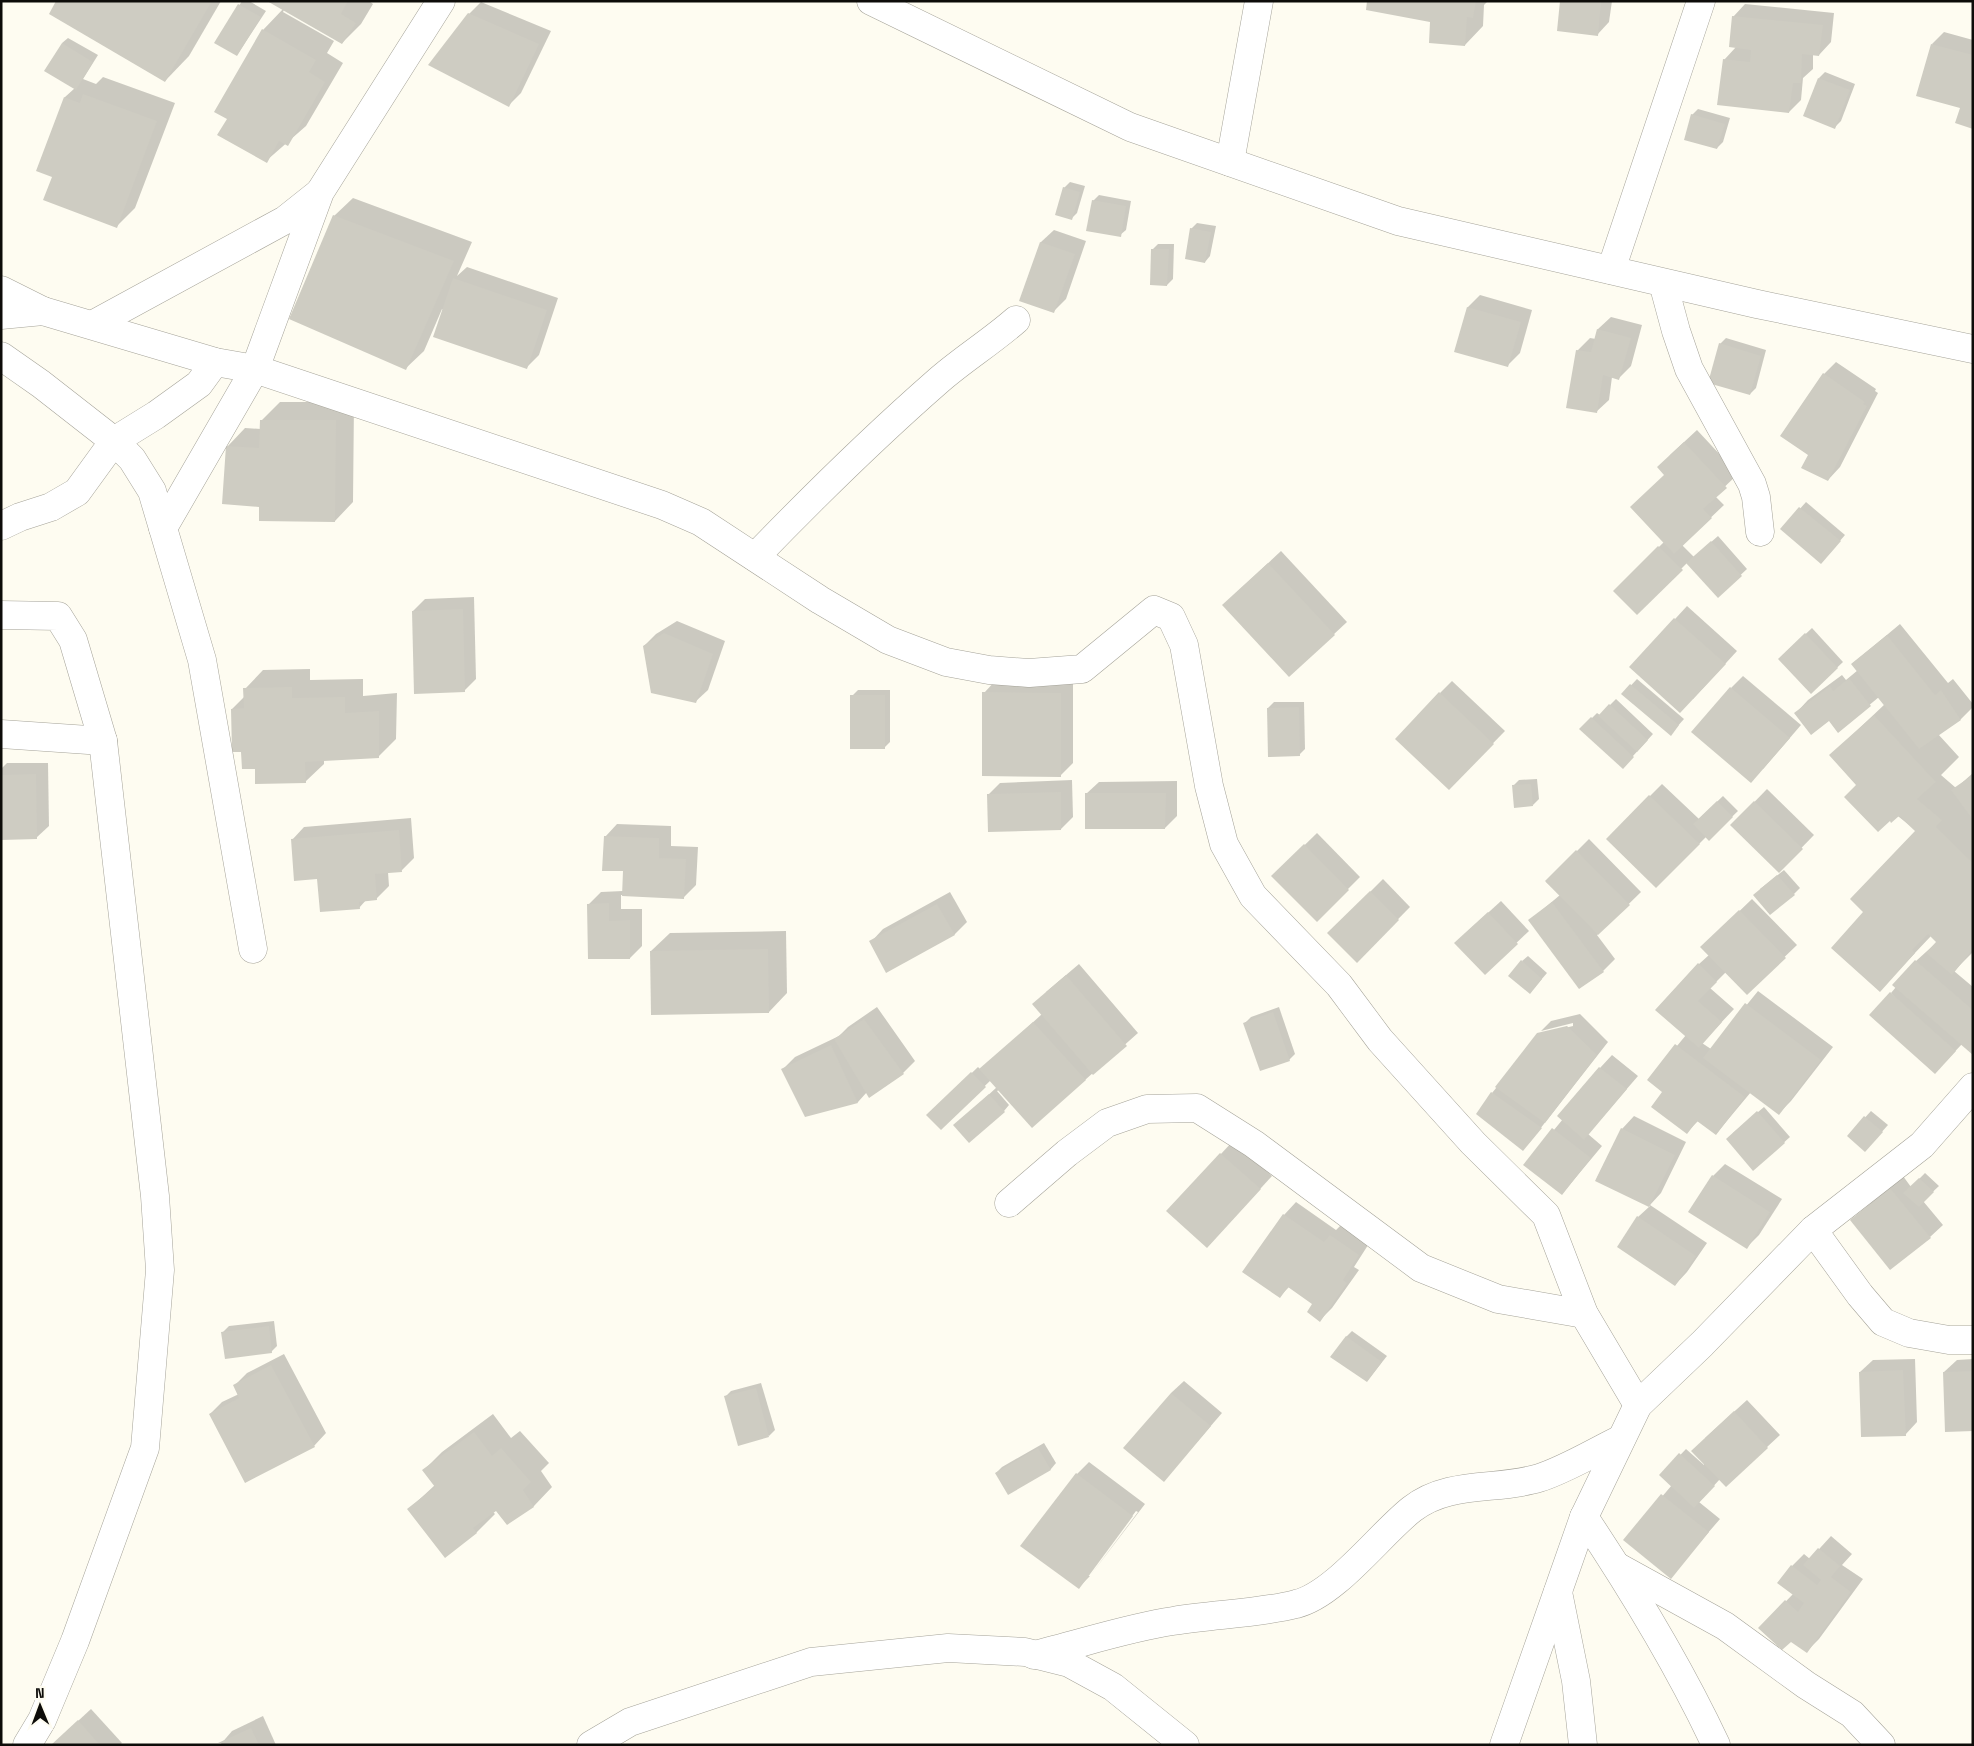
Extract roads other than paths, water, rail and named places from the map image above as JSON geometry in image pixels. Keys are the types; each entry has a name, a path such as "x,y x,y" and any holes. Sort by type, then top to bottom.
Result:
{"street":[{"path":"163,528 255,369 320,192 441,1"},
{"path":"871,1 1130,127 1398,221 1664,283 1973,348"},
{"path":"1230,162 1259,1"},
{"path":"1611,270 1701,1"},
{"path":"94,324 285,220 320,192"},
{"path":"1664,283 1689,369 1752,484 1756,496 1760,532"},
{"path":"1,290 42,311 94,324 215,362 255,369 662,506 701,522 820,600 888,640 946,662 990,670 1029,673 1082,669 1154,610 1171,617 1184,645 1209,786 1224,844 1253,896 1339,985 1380,1040 1473,1144 1546,1215 1584,1314 1638,1405"},
{"path":"1,315 42,311"},
{"path":"755,557 854,456 940,379 989,343 1016,320"},
{"path":"1,356 114,440 132,459 152,491 202,660 253,949"},
{"path":"1,526 20,517 51,507 78,492 114,440 156,415 199,384 215,362"},
{"path":"1,615 58,616 73,640 104,741 155,1196 160,1270 145,1448 74,1641 42,1720 28,1745"},
{"path":"1,734 104,741"},
{"path":"1504,1745 1584,1517 1638,1405 1702,1344 1813,1230 1922,1145 1973,1087"},
{"path":"1009,1203 1067,1153 1107,1124 1147,1108 1197,1108 1254,1144 1422,1268 1498,1300 1584,1314"},
{"path":"1813,1230 1860,1295 1883,1322 1909,1333 1949,1340 1973,1340"},
{"path":"1034,1655 1171,1621 1298,1604 1321,1591 1365,1555 1414,1508 1430,1498 1458,1488 1497,1487 1540,1478 1621,1439"},
{"path":"1584,1517 1618,1567 1701,1712 1716,1745"},
{"path":"1618,1567 1725,1626 1806,1685 1852,1714 1881,1745"},
{"path":"1558,1592 1576,1681 1583,1745"},
{"path":"591,1745 630,1722 811,1662 948,1648 1034,1655 1069,1663 1114,1688 1185,1745"}]}
